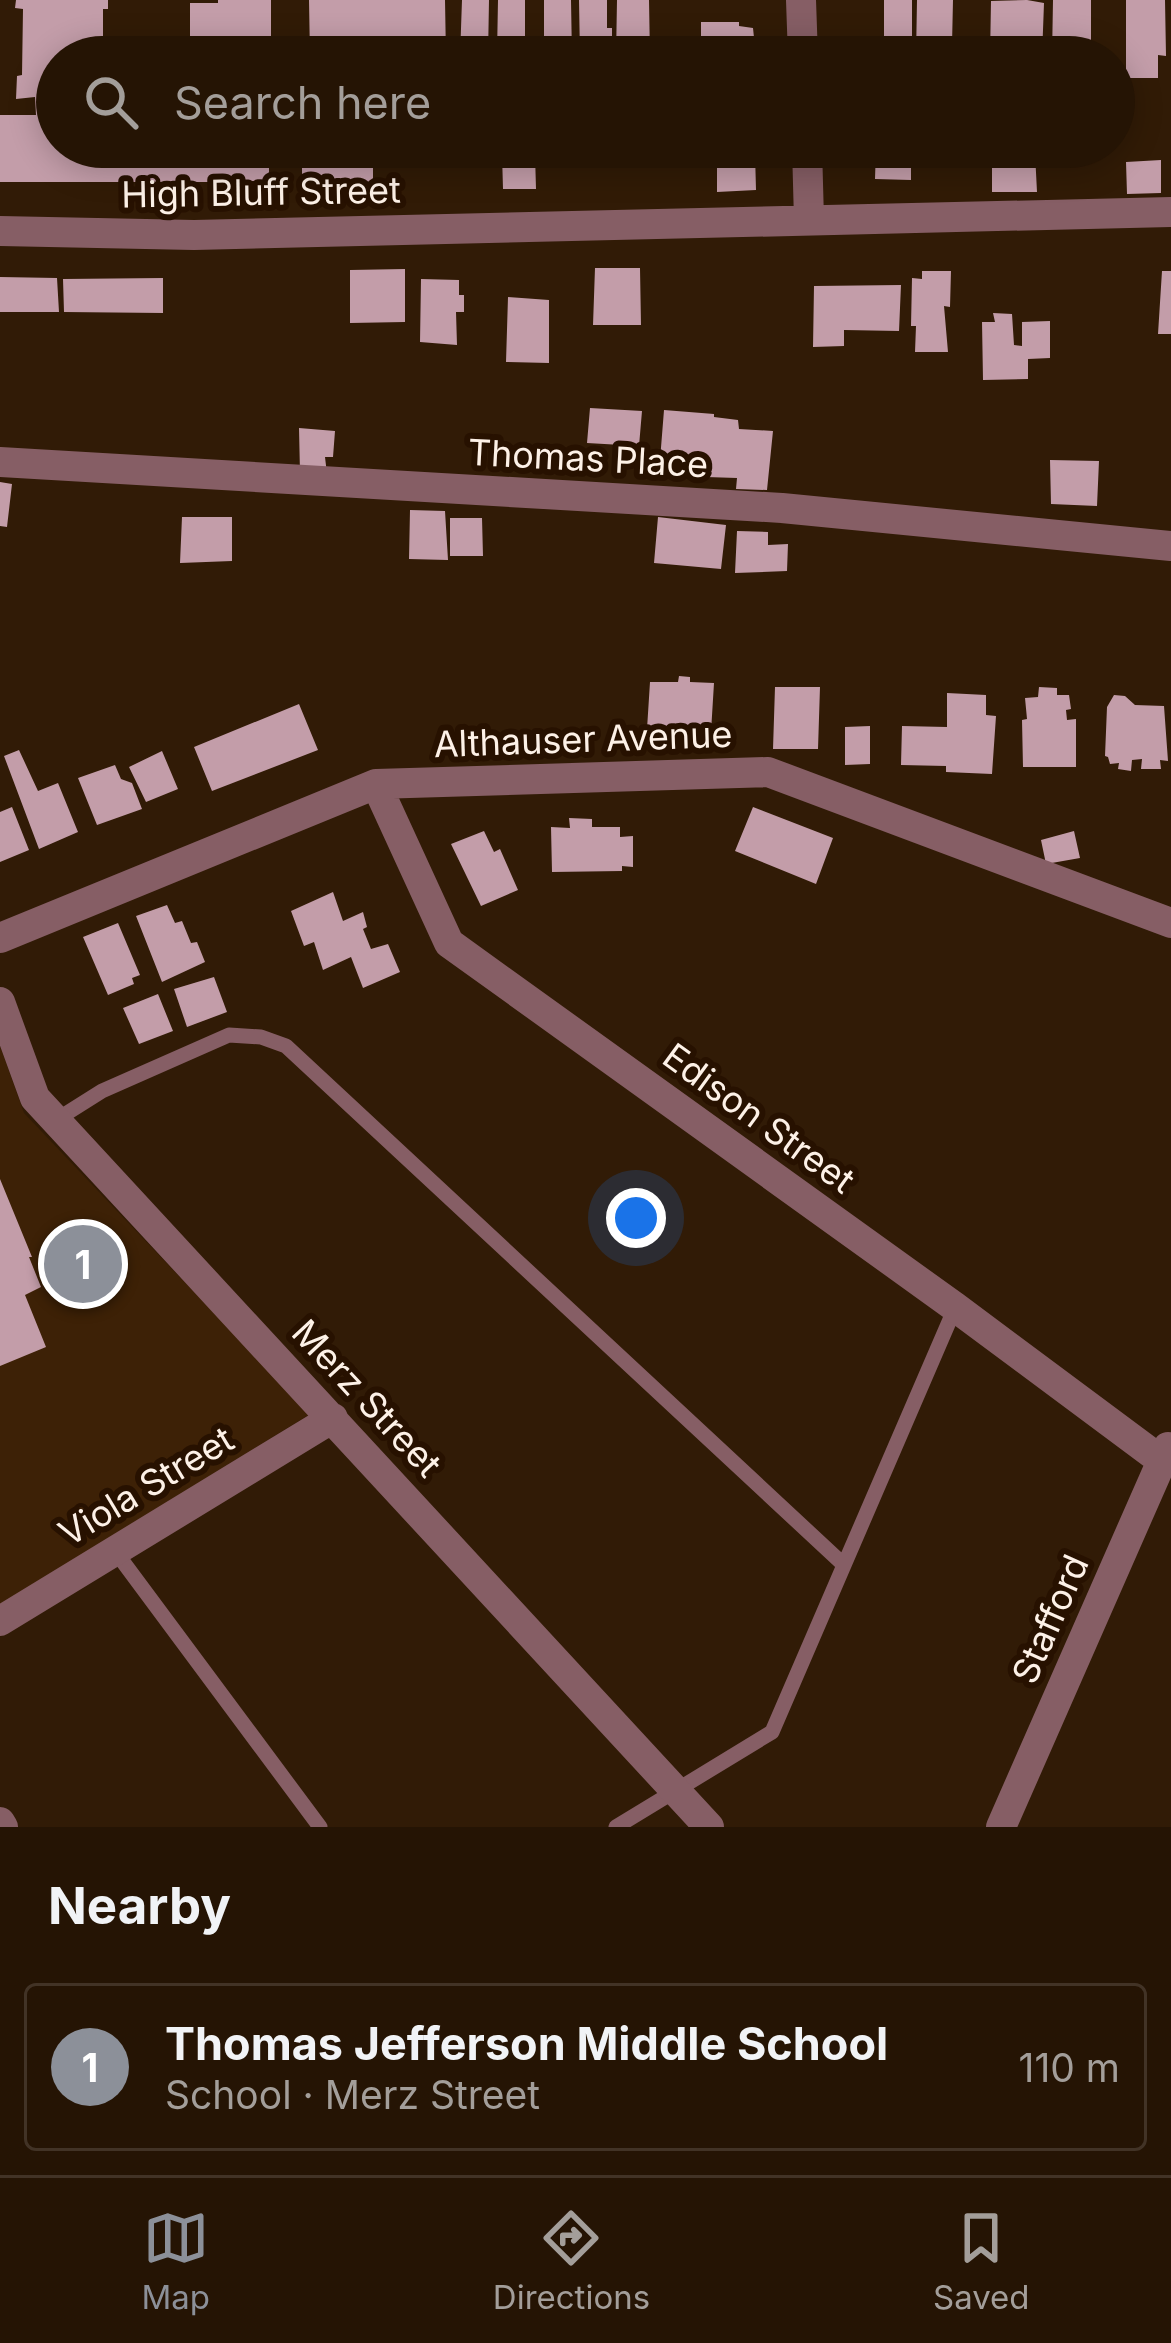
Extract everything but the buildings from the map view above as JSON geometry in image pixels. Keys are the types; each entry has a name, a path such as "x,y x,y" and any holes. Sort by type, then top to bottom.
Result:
{"street":[{"path":"801,0 802,36"},
{"path":"808,168 809,220"},
{"name":"High Bluff Street","path":"0,231 194,235 1171,212"},
{"name":"Thomas Place","path":"0,462 782,508 1171,546"},
{"name":"Althauser Avenue","path":"0,938 376,784 768,772 1171,922"},
{"name":"Edison Street","path":"376,784 449,943 955,1307 1166,1452"},
{"name":"Merz Street","path":"0,1002 35,1098 709,1827"},
{"name":"Viola Street","path":"0,1621 333,1418"},
{"name":"Stafford","path":"1001,1827 1166,1452"}],"lane":[{"path":"56,1120 102,1091 229,1035 261,1037 286,1046 844,1565"},
{"path":"616,1827 772,1732 955,1307"},
{"path":"116,1551 320,1827"}],"shaded area":[{"path":"0,1046 24,1113 310,1414 0,1605"}],"place":[{"name":"Thomas Jefferson Middle School","path":"83,1264"}]}
